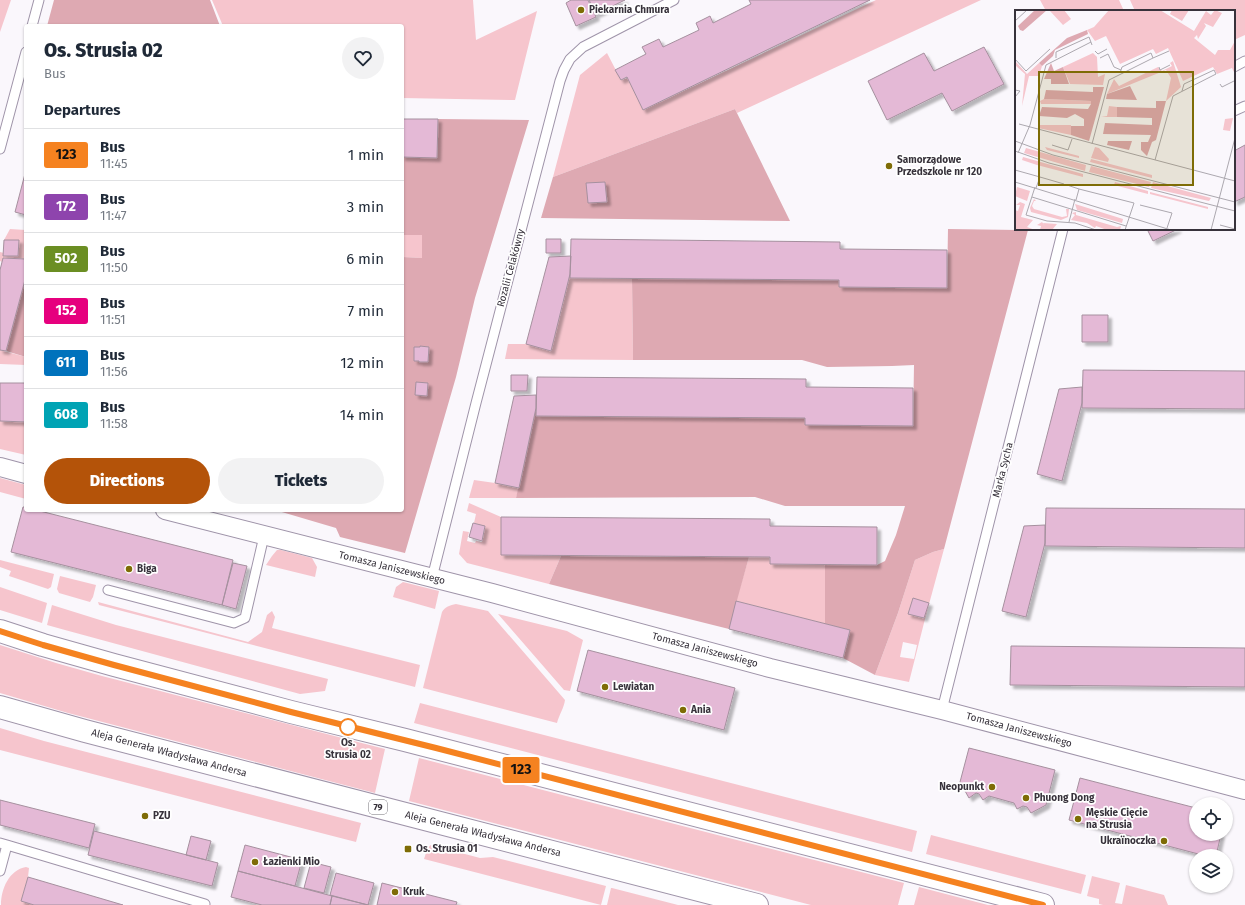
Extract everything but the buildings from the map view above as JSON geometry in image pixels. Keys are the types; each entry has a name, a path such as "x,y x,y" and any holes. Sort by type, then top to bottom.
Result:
{"main road":[{"path":"0,631 114,665 291,712 1043,905"},
{"name":"Aleja Generała Władysława Andersa","path":"0,707 93,733 757,905"}],"street":[{"path":"0,467 24,473"},
{"name":"Tomasza Janiszewskiego","path":"173,512 432,578 770,668 942,710 1245,790"}],"lane":[{"path":"33,24 39,0"},
{"name":"Rozalii Celakówny","path":"432,578 485,367 564,70 570,59 583,47 658,4 674,0"},
{"path":"0,149 24,59"},
{"path":"1235,67 1245,62"},
{"path":"1235,111 1245,106"},
{"name":"Marka Sycha","path":"942,710 1064,230"},
{"path":"108,590 234,623 245,618 264,536"},
{"path":"0,871 3,844 205,904"}],"shaded area":[{"path":"0,0 11,0 0,32"},
{"path":"54,0 210,0 219,24 48,24"},
{"path":"212,0 473,0 476,40 537,11 515,100 404,98 404,24 222,24"},
{"path":"876,0 981,0 737,113 735,109 553,177 580,75 607,53 621,80 628,78 643,110"},
{"path":"1040,0 1119,0 1124,10 1045,10"},
{"path":"1130,0 1245,0 1245,35 1235,40 1235,10 1135,10"},
{"path":"735,109 790,221 541,218 553,177"},
{"path":"438,119 529,120 475,298 456,377 405,553 340,537 336,528 282,512 404,512 404,257 422,258 422,235 404,235 404,157 437,157"},
{"path":"10,229 24,230 24,259 3,258 2,262 0,261 0,252 4,253 4,256 18,256 18,241 4,240"},
{"path":"948,229 1028,230 944,549 915,560 898,613 875,675 843,658 850,630 825,624 825,565 877,565 885,561 896,535 905,506 785,506 755,497 516,498 536,408 537,416 805,418 913,426 914,365 827,367 802,360 633,360 632,278 839,280 840,287 947,288"},
{"path":"404,235 422,235 422,258 404,257"},
{"path":"570,274 632,278 633,360 505,359 508,344 526,344 551,350"},
{"path":"24,284 24,356 6,351"},
{"path":"0,350 24,356 24,365 0,364"},
{"path":"0,421 24,422 24,455 0,449"},
{"path":"0,478 24,484 24,498 0,492"},
{"path":"474,480 519,488 516,498 469,498"},
{"path":"469,503 501,517 501,555 561,556 549,584 467,563 459,554 463,531 469,532 467,541 475,543 476,541 482,542 485,527 474,523 476,514 467,511"},
{"path":"944,549 909,682 875,675 898,613 915,560","holes":["913,599 928,603 924,618 909,614","903,642 917,645 914,659 900,657"]},
{"path":"277,550 312,558 317,567 315,577 266,565"},
{"path":"561,556 749,557 729,629 549,584"},
{"path":"749,557 770,557 770,564 825,565 825,624 736,601"},
{"path":"0,560 54,574 51,587 48,589 9,576 11,571 0,567"},
{"path":"60,576 96,585 90,602 59,593 57,589"},
{"path":"403,582 439,591 435,609 393,597 396,587"},
{"path":"0,587 47,603 42,623 0,610"},
{"path":"98,602 248,642 262,632 267,615 272,611 275,617 272,628 420,665 415,687 99,605"},
{"path":"456,604 488,611 565,700 557,723 423,688 442,612 448,606"},
{"path":"52,605 116,625 328,679 325,691 300,694 47,625"},
{"path":"498,614 567,631 583,640 570,691 564,690"},
{"path":"0,645 102,676 385,749 375,793 68,713 0,693"},
{"path":"420,703 917,831 912,852 414,723"},
{"path":"0,728 44,741 361,823 356,842 0,750"},
{"path":"419,758 904,883 898,905 811,905 409,801"},
{"path":"931,835 1086,875 1081,894 926,854"},
{"path":"431,845 480,858 493,857 606,886 601,905 424,859 428,847"},
{"path":"26,867 29,868 28,877 21,901 34,905 1,905 4,887 7,881 15,872"},
{"path":"1092,876 1120,883 1115,903 1122,904 1126,885 1164,895 1168,905 1099,904 1099,899 1087,896"},
{"path":"919,887 988,905 914,905"},
{"path":"612,888 678,905 607,905"}],"bus line":[{"name":"123","path":"0,631 114,665 344,726 405,740 1043,905"}],"place":[{"name":"Piekarnia Chmura","path":"581,10"},
{"name":"Samorządowe Przedszkole nr 120","path":"889,166"},
{"name":"Biga","path":"129,569"},
{"name":"Lewiatan","path":"605,687"},
{"name":"Ania","path":"683,710"},
{"name":"Os. Strusia 02","path":"348,727"},
{"name":"Neopunkt","path":"992,787"},
{"name":"Phuong Dong","path":"1026,798"},
{"name":"PZU","path":"145,816"},
{"name":"Męskie Cięcie na Strusia","path":"1078,819"},
{"name":"Ukraïnoczka","path":"1164,841"},
{"name":"Os. Strusia 01","path":"408,849"},
{"name":"Łazienki Mio","path":"255,862"},
{"name":"Kruk","path":"395,892"}]}
